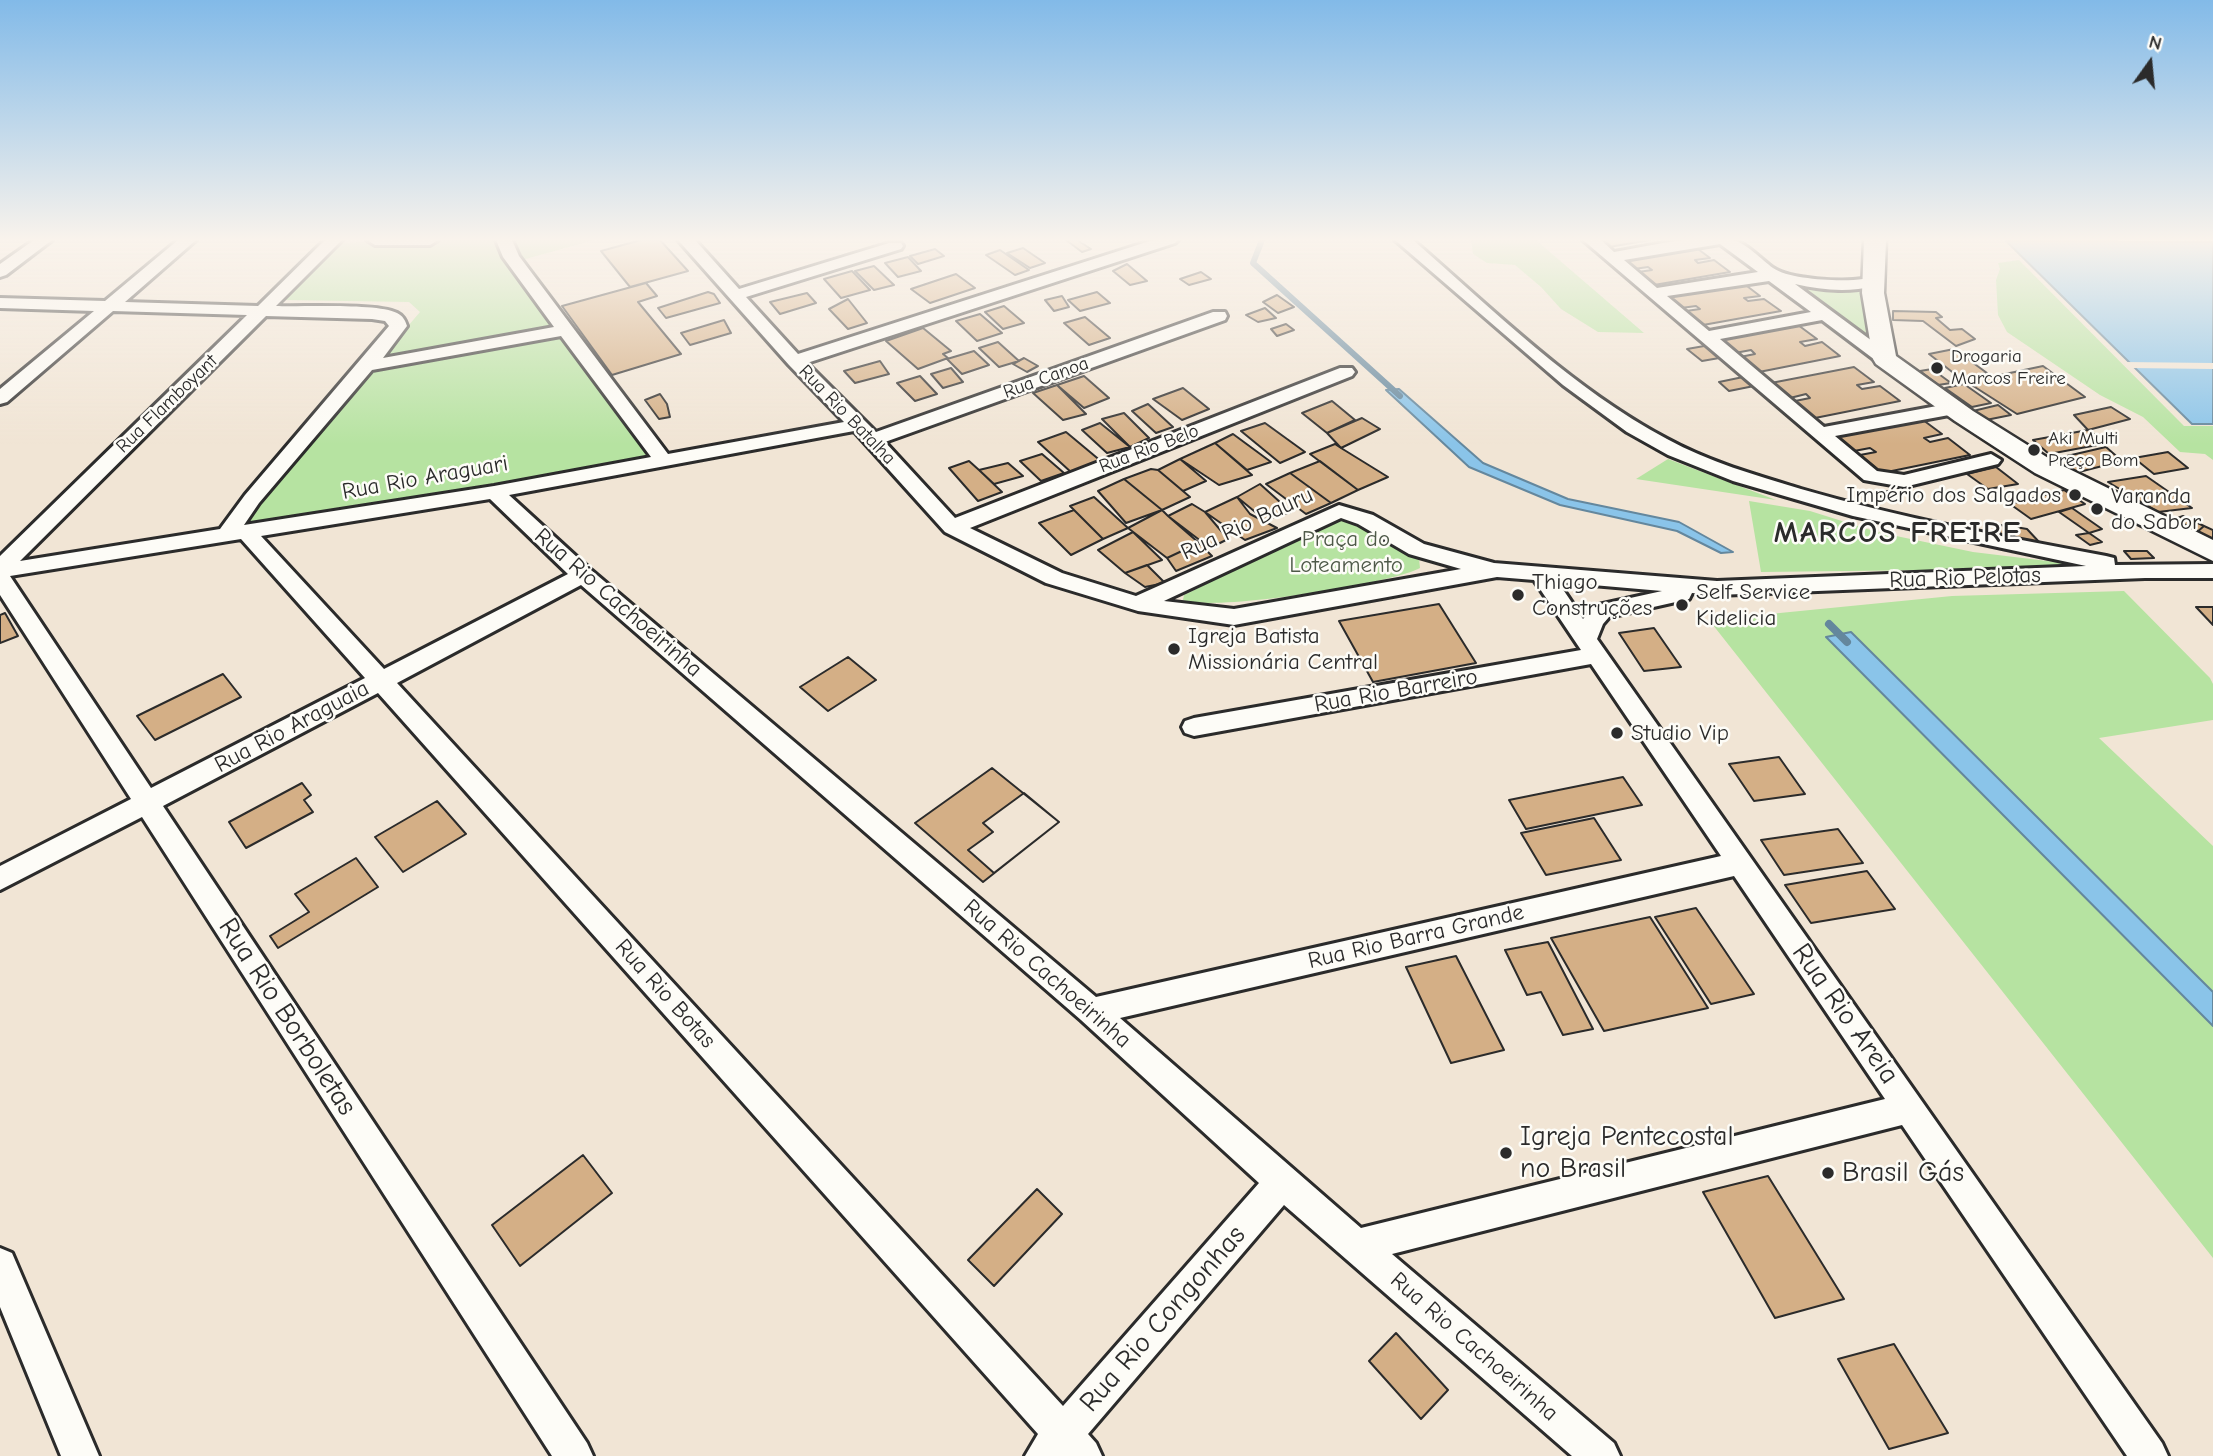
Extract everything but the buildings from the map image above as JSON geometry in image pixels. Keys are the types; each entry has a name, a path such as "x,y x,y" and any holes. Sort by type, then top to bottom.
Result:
{"main road":[{"path":"1875,308 1885,359 1953,409 2044,467 2213,552"}],"street":[{"path":"0,398 108,308"},
{"path":"184,308 390,316 397,321 398,326 366,366 252,499 237,533"},
{"path":"548,308 663,460"},
{"name":"Rua Rio Batalha","path":"747,308 952,527"},
{"path":"795,361 960,308"},
{"path":"1482,308 1600,404 1637,430 1676,452 1820,502 1925,528 2145,571"},
{"path":"1672,308 1871,476 1881,480 1904,481 1991,460"},
{"path":"1819,308 1885,359"},
{"name":"Rua Flamboyant","path":"0,569 262,310"},
{"path":"1706,337 1827,314"},
{"name":"Rua Canoa","path":"873,440 1219,316"},
{"path":"366,366 564,330"},
{"name":"Rua Rio Belo","path":"952,527 1346,372"},
{"path":"1820,433 1953,409"},
{"name":"Rua Rio Araguari","path":"0,569 494,492 857,425"},
{"name":"Rua Rio Cachoeirinha","path":"494,492 583,575 1091,1011 1282,1182 1601,1456"},
{"name":"Rua Rio Bauru","path":"1138,604 1339,511 1354,515 1409,546 1430,554 1497,570"},
{"name":"Rua Rio Pelotas","path":"952,527 1055,578 1138,604 1234,617 1497,570 1717,588 2145,571 2213,571"},
{"name":"Rua Rio Botas","path":"237,533 380,680 1063,1449"},
{"name":"Rua Rio Areia","path":"1540,573 2149,1456"},
{"name":"Rua Rio Araguaia","path":"0,879 583,575"},
{"name":"Rua Rio Borboletas","path":"0,578 574,1456"},
{"name":"Rua Rio Pelotas","path":"1591,647 1592,621 1602,611 1717,588"},
{"name":"Rua Rio Barreiro","path":"1194,727 1591,647"},
{"name":"Rua Rio Barra Grande","path":"1091,1011 1740,863"},
{"path":"1357,1246 1909,1108"},
{"name":"Rua Rio Congonhas","path":"1063,1449 1282,1182"},
{"path":"0,1265 79,1456"}],"green space":[{"path":"416,308 544,308 557,329 378,361 420,312"},
{"path":"1615,308 1644,333 1598,332 1561,309"},
{"path":"1827,308 1866,308 1870,338"},
{"path":"1998,308 2067,308 2184,426 2213,426 2213,460 2205,454 2180,452 2143,417 2100,395 2007,332 1998,315"},
{"path":"564,330 663,460 227,534 366,366"},
{"path":"1668,459 1776,500 1636,479"},
{"path":"1749,501 1810,511 1877,532 1973,552 2105,568 1761,572"},
{"name":"Praça do Loteamento","path":"1345,515 1351,516 1419,559 1420,568 1375,581 1302,594 1229,602 1201,603 1183,600 1184,595"},
{"path":"2124,591 2213,684 2213,720 2099,738 2213,846 2213,1258 1709,620 1952,596"}],"water":[{"path":"2074,308 2213,308 2213,424 2192,424"},
{"path":"1399,389 1483,463 1568,499 1679,522 1733,552 1721,553 1677,531 1560,505 1469,467 1386,390"},
{"path":"1851,632 2213,992 2213,1026 1826,637"}],"pier":[{"path":"2125,362 2213,363 2213,369 2130,368"}],"waterway":[{"path":"1303,308 1400,396"},
{"path":"1829,624 1847,642"}],"place":[{"name":"Drogaria Marcos Freire","path":"1937,368"},
{"name":"Aki Multi Preço Bom","path":"2034,450"},
{"name":"Império dos Salgados","path":"2075,495"},
{"name":"Varanda do Sabor","path":"2097,509"},
{"name":"Thiago Construções","path":"1518,595"},
{"name":"Self Service Kidelicia","path":"1682,605"},
{"name":"Igreja Batista Missionária Central","path":"1174,649"},
{"name":"Studio Vip","path":"1617,733"},
{"name":"Igreja Pentecostal no Brasil","path":"1506,1153"},
{"name":"Brasil Gás","path":"1828,1173"}],"district":[{"name":"MARCOS FREIRE","path":"1898,534"}]}
